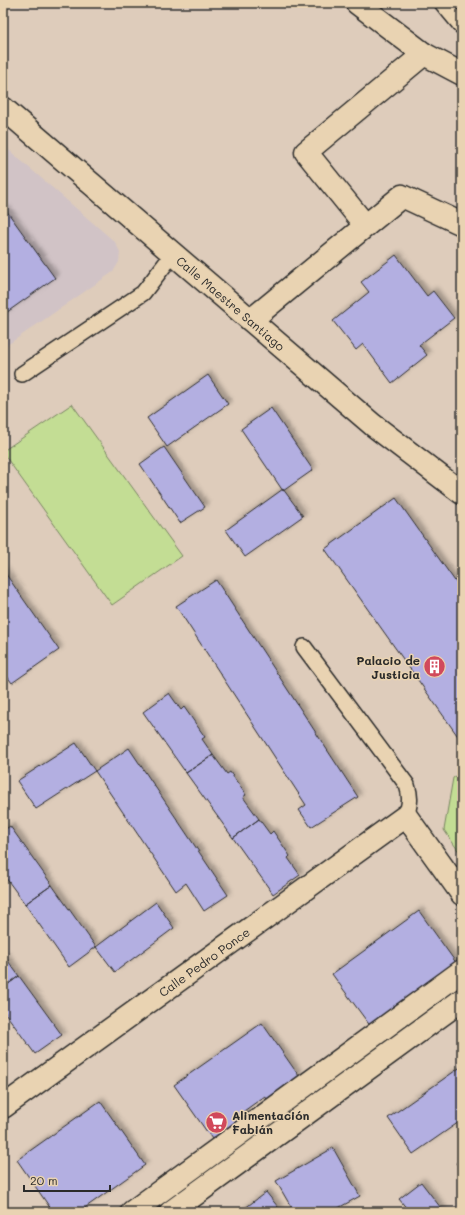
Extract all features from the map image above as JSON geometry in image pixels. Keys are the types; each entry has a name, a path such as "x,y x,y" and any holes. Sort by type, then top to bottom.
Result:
{"street":[{"path":"357,3 424,54 462,74"},
{"path":"365,225 306,152 424,54"},
{"name":"Calle Maestre Santiago","path":"3,108 373,425 462,492"},
{"path":"251,320 402,196 462,224"},
{"path":"406,816 462,894"},
{"name":"Calle Pedro Ponce","path":"3,1107 406,816"},
{"path":"132,1212 462,971"},
{"path":"171,1212 462,1000"}],"lane":[{"path":"442,3 462,27"},
{"path":"22,374 143,293 173,254"},
{"path":"304,647 407,785 410,795 410,806 406,816"}],"shaded area":[{"path":"3,145 115,242 120,252 119,262 113,272 3,348"}],"green space":[{"path":"72,404 182,556 112,605 3,453 3,451"},
{"path":"462,772 462,856 444,830 453,778"}],"building":[{"path":"6,210 55,278 3,315 3,211"},
{"path":"396,255 427,296 433,291 454,318 419,345 427,355 392,383 363,344 356,350 333,321 369,292 361,282"},
{"path":"208,375 228,404 167,447 147,418"},
{"path":"271,408 313,470 283,491 241,429"},
{"path":"164,447 205,507 180,523 140,464"},
{"path":"283,489 303,516 245,557 226,530"},
{"name":"Palacio de Justicia","path":"396,498 462,591 462,742 325,549"},
{"path":"3,570 59,650 12,683 3,671"},
{"path":"216,580 358,797 311,827 299,810 306,805 176,606"},
{"path":"169,693 181,710 184,707 205,737 202,739 213,755 186,773 143,712"},
{"path":"76,743 95,771 36,809 17,781"},
{"path":"129,748 228,895 204,911 186,883 176,891 95,771"},
{"path":"213,755 227,774 230,772 246,795 243,797 259,819 233,838 186,773"},
{"path":"259,819 270,834 273,831 290,856 288,858 300,875 273,894 233,838"},
{"path":"10,826 52,885 25,904 3,874 3,831"},
{"path":"52,885 96,947 69,967 25,904"},
{"path":"156,902 174,928 115,972 96,947"},
{"path":"419,911 457,964 425,988 422,986 400,1002 402,1005 371,1027 332,974"},
{"path":"3,954 19,976 3,988"},
{"path":"19,976 62,1035 35,1054 3,1010 3,988"},
{"path":"262,1023 299,1076 267,1099 265,1096 244,1111 246,1115 212,1139 174,1085"},
{"path":"462,1066 462,1120 413,1154 388,1118"},
{"path":"100,1101 145,1165 79,1212 53,1212 17,1160"},
{"path":"333,1148 360,1196 331,1212 294,1212 276,1181"},
{"path":"462,1158 462,1171 456,1163"},
{"path":"421,1182 444,1212 405,1212 408,1210 399,1199"},
{"path":"266,1192 282,1212 240,1212"}],"place":[{"name":"Palacio de Justicia","path":"435,667"},
{"name":"Alimentación Fabián","path":"216,1122"}]}
